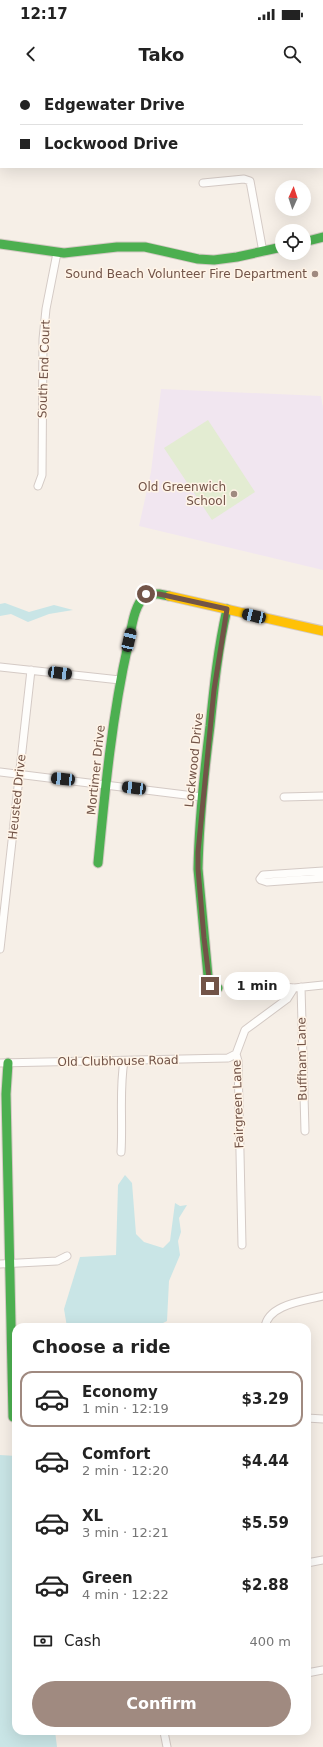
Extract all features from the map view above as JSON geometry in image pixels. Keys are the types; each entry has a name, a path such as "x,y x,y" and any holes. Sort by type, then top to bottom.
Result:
{"street":[{"path":"203,183 244,179 250,181 263,252"},
{"path":"311,240 323,237"},
{"path":"0,244 58,253 136,247 149,248 198,259 214,260 275,249"},
{"name":"South End Court","path":"38,486 42,475 44,332 48,297 58,253"},
{"name":"Mortimer Drive","path":"98,863 106,784 120,680 135,612 140,600 146,594 159,594 227,609"},
{"path":"227,609 323,631"},
{"name":"Lockwood Drive","path":"214,987 208,976 198,869 202,797 214,690 227,609"},
{"path":"0,667 120,680"},
{"name":"Heusted Drive","path":"0,949 31,670"},
{"path":"0,772 202,797"},
{"path":"284,797 323,796"},
{"path":"323,871 263,875 260,878 261,880 267,882 323,878"},
{"path":"284,987 297,988 323,985"},
{"name":"Fairgreen Lane","path":"242,1245 238,1061 236,1054 245,1030 287,999 297,988"},
{"name":"Buffham Lane","path":"297,988 305,1131"},
{"name":"Old Clubhouse Road","path":"4,1063 228,1058 236,1054"},
{"path":"121,1152 124,1061"},
{"path":"4,1063 12,1366"},
{"path":"0,1264 57,1261 67,1256"},
{"path":"265,1323 271,1314 279,1309 323,1296"},
{"path":"311,1418 323,1419"},
{"path":"311,1562 323,1560"},
{"path":"311,1672 323,1670"},
{"path":"165,1735 167,1747"}],"shaded area":[{"name":"Old Greenwich School","path":"161,389 321,396 323,408 323,570 139,526 151,472"}],"green space":[{"path":"208,420 255,492 212,520 164,448"}],"water":[{"path":"5,603 29,612 54,605 73,610 49,614 28,622 11,614 0,616 0,604"},
{"path":"125,1175 132,1183 136,1234 144,1242 163,1248 170,1241 175,1203 180,1206 187,1205 179,1218 181,1232 178,1241 180,1255 169,1281 167,1321 163,1323 66,1323 64,1309 80,1257 116,1255 118,1185"},
{"path":"0,1455 12,1456 12,1735 56,1735 57,1747 0,1747"}],"traffic: fast":[{"path":"311,240 323,237"},
{"path":"0,244 64,253 117,247 145,247 198,259 214,260 237,257 275,249"},
{"path":"98,863 113,726 122,672 134,618 138,605 146,594 169,596"},
{"path":"218,988 211,986 208,976 198,869 206,762 221,638 227,609"},
{"path":"8,1063 6,1094 12,1371"}],"traffic: slow":[{"path":"169,596 323,631"}],"place":[{"name":"Sound Beach Volunteer Fire Department","path":"315,274"},
{"name":"Old Greenwich School","path":"234,494"}],"route":[{"path":"146,594 159,594 227,609 224,620 214,690 202,797 198,852 204,938 210,986"}]}
